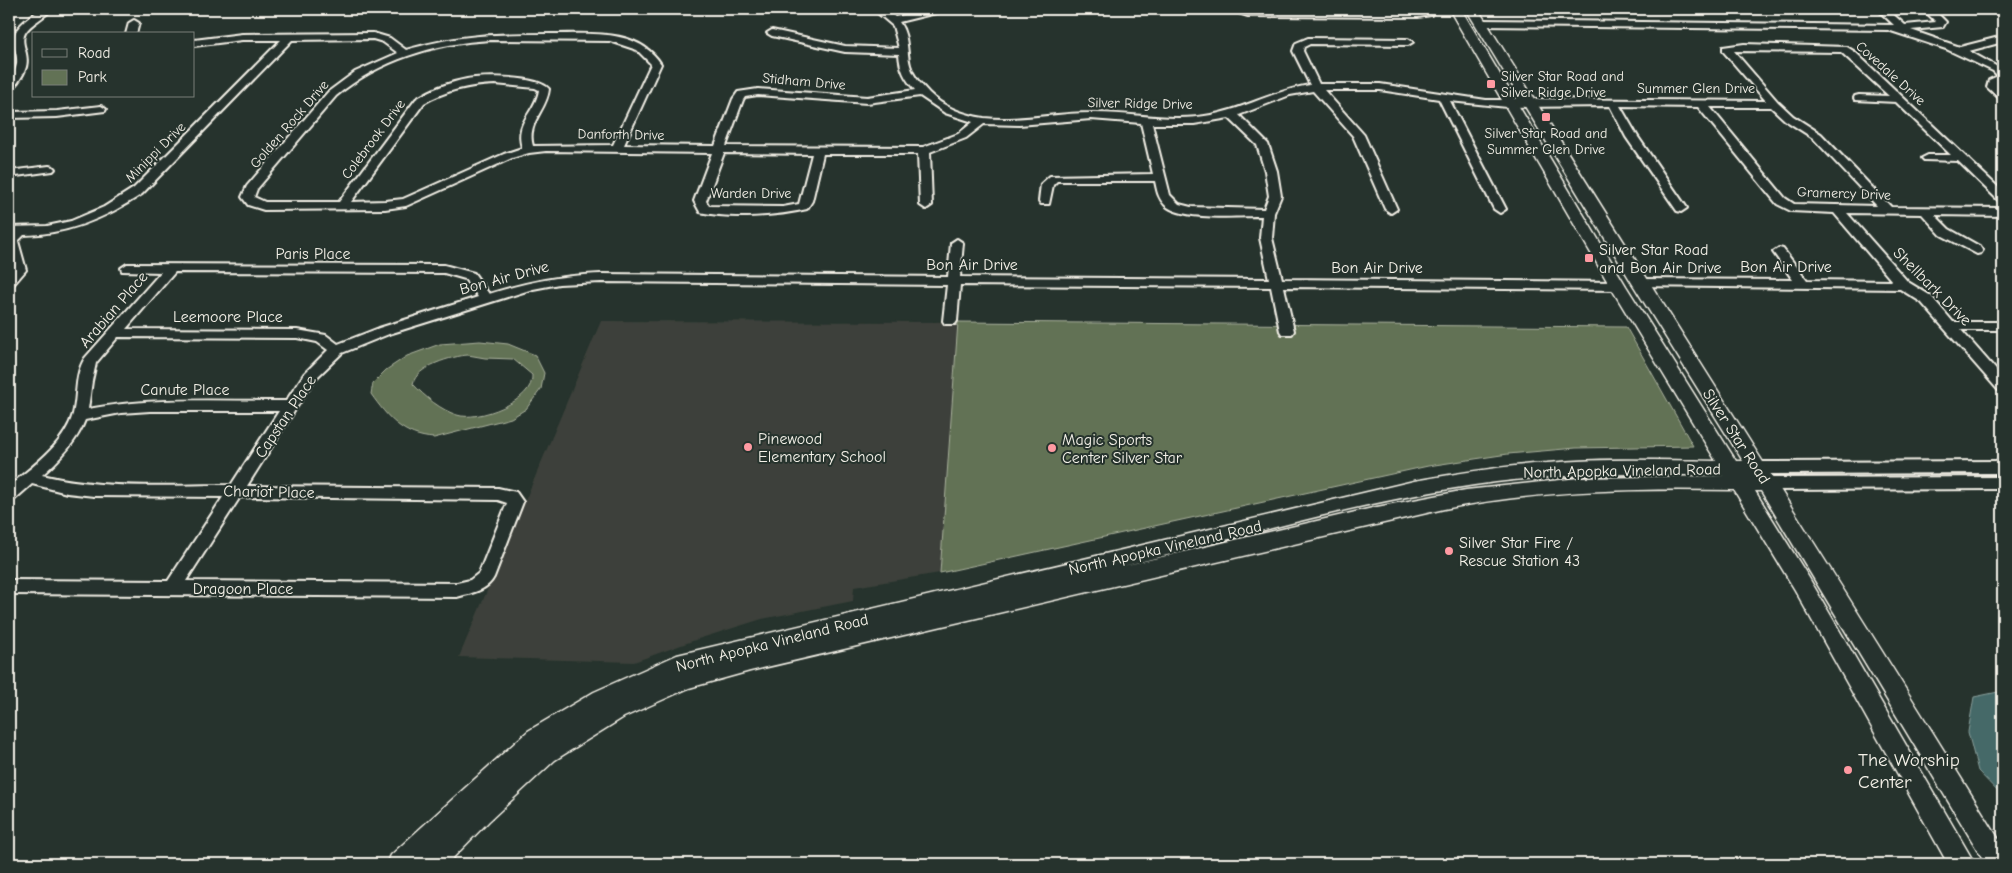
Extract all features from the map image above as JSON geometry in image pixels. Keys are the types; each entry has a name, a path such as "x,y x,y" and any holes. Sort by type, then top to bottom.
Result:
{"main road":[{"name":"Silver Star Road","path":"1455,9 1640,283 1963,800 2000,864"},
{"path":"1463,9 1468,17 1481,23"},
{"name":"Silver Star Road","path":"1472,9 1481,23 1516,101 1564,194 1618,286 1802,584 1962,864"},
{"path":"1564,194 1580,207 1625,275 1640,283"},
{"name":"North Apopka Vineland Road","path":"400,864 536,739 602,699 677,664 1102,570 1467,497 1546,487 1736,475 1762,476"},
{"name":"North Apopka Vineland Road","path":"430,864 480,813 547,752 616,710 685,678 1102,570"}],"street":[{"path":"9,86 20,70 22,62 18,44 20,35 28,23 47,9"},
{"path":"878,9 894,20 941,9"},
{"path":"1231,9 1236,12 1248,13 1292,11 1418,14 1428,13 1430,9"},
{"path":"1882,9 1897,21 1903,29"},
{"path":"1903,29 1914,26 1940,25 1939,18 1928,9"},
{"name":"Silver Ridge Drive","path":"894,20 902,34 905,65 912,80 923,92 948,111 981,121 1004,122 1089,116 1146,120 1208,119 1232,114 1277,96 1316,88 1360,86 1390,88 1459,100 1516,101"},
{"path":"132,32 134,23"},
{"path":"1481,23 1873,26 1903,29 1960,50 1998,69 2003,76 1993,82 1992,87 2003,96"},
{"path":"772,33 845,49 904,52"},
{"name":"Minippi Drive","path":"15,231 51,229 71,225 120,204 138,191 290,36"},
{"path":"195,43 242,37 384,38 405,54"},
{"name":"Golden Rock Drive","path":"264,206 252,202 248,197 251,188 332,94 358,73 405,54 452,41 484,37 605,38 628,42 643,48"},
{"path":"1960,50 2003,39"},
{"path":"1391,209 1358,135 1316,88 1298,51 1300,45 1308,41 1408,42"},
{"path":"617,149 656,64 652,56 643,48 656,43"},
{"name":"Covedale Drive","path":"1774,104 1727,49 1744,47 1843,49 2003,198"},
{"path":"20,70 32,68"},
{"name":"Colebrook Drive","path":"342,206 420,101 450,87 467,82 495,81 528,83 538,85 544,89 544,96 524,135 528,150"},
{"name":"Stidham Drive","path":"720,150 738,99 742,94 749,92 867,100 923,92"},
{"path":"1443,97 1500,209"},
{"path":"1859,98 1898,99"},
{"name":"Summer Glen Drive","path":"1516,101 1774,104"},
{"path":"1613,103 1622,116 1632,137 1681,208"},
{"name":"Gramercy Drive","path":"1701,103 1781,201 1791,207 1838,210 2003,212"},
{"path":"1774,104 1789,118 1817,136 1887,210"},
{"path":"9,115 57,114 101,109"},
{"path":"1232,114 1262,144 1271,171 1274,196 1268,213 1266,238 1287,332"},
{"path":"1146,120 1164,195 1168,203 1179,210 1268,213"},
{"name":"Danforth Drive","path":"264,206 385,206 406,202 508,156 528,150 546,148 818,152 924,150 962,136 981,121"},
{"name":"Warden Drive","path":"720,150 700,201 704,209 783,211 803,206 806,201 818,152"},
{"path":"924,150 926,205"},
{"path":"1928,158 1960,158"},
{"path":"9,174 50,169"},
{"path":"1045,201 1047,184 1054,178 1160,177"},
{"name":"Shellbark Drive","path":"1838,210 1903,285 1926,299 2003,387"},
{"path":"1925,211 1945,232 1977,250"},
{"path":"9,281 20,270 12,241 15,231"},
{"path":"950,321 958,244"},
{"path":"1779,252 1803,284"},
{"name":"Paris Place","path":"127,268 444,269 462,272 475,279 485,298"},
{"name":"Arabian Place","path":"9,495 54,454 72,433 80,416 86,371 90,361 170,269"},
{"name":"Bon Air Drive","path":"337,350 384,330 485,298 530,285 559,280 601,278 1618,286"},
{"name":"Bon Air Drive","path":"1640,283 1903,285"},
{"path":"1950,326 2003,326"},
{"name":"Leemoore Place","path":"114,333 297,334 321,338 337,350"},
{"name":"Capstan Place","path":"172,588 309,377 337,350"},
{"name":"Canute Place","path":"80,416 121,408 140,407 290,406"},
{"name":"North Apopka Vineland Road","path":"1762,476 2003,467"},
{"name":"North Apopka Vineland Road","path":"1762,476 2003,483"},
{"name":"Chariot Place","path":"29,478 67,487 94,490 236,490 498,494 510,496 515,502 512,510 486,577 476,585"},
{"name":"Dragoon Place","path":"9,587 457,590 476,585"}],"shaded area":[{"name":"Pinewood Elementary School","path":"601,321 958,322 940,573 854,587 853,601 762,619 634,662 459,657"}],"green space":[{"path":"958,322 1626,327 1693,446 1576,448 1508,454 1428,466 940,573"},
{"path":"480,341 508,344 535,355 544,373 541,389 526,409 511,418 434,438 413,434 397,424 384,411 371,394 373,383 386,370 407,356 440,344","holes":["468,355 513,359 532,375 530,384 515,401 490,412 478,415 457,415 445,410 413,384 421,372 436,363 453,357"]}],"water":[{"path":"2003,691 2003,797 1978,771 1968,732 1974,697"}],"place":[{"name":"Silver Star Road and Silver Ridge Drive","path":"1491,84"},
{"name":"Silver Star Road and Summer Glen Drive","path":"1546,117"},
{"name":"Silver Star Road and Bon Air Drive","path":"1589,258"},
{"name":"Pinewood Elementary School","path":"748,447"},
{"name":"Magic Sports Center Silver Star","path":"1052,448"},
{"name":"Silver Star Fire / Rescue Station 43","path":"1449,551"},
{"name":"The Worship Center","path":"1848,770"}]}
